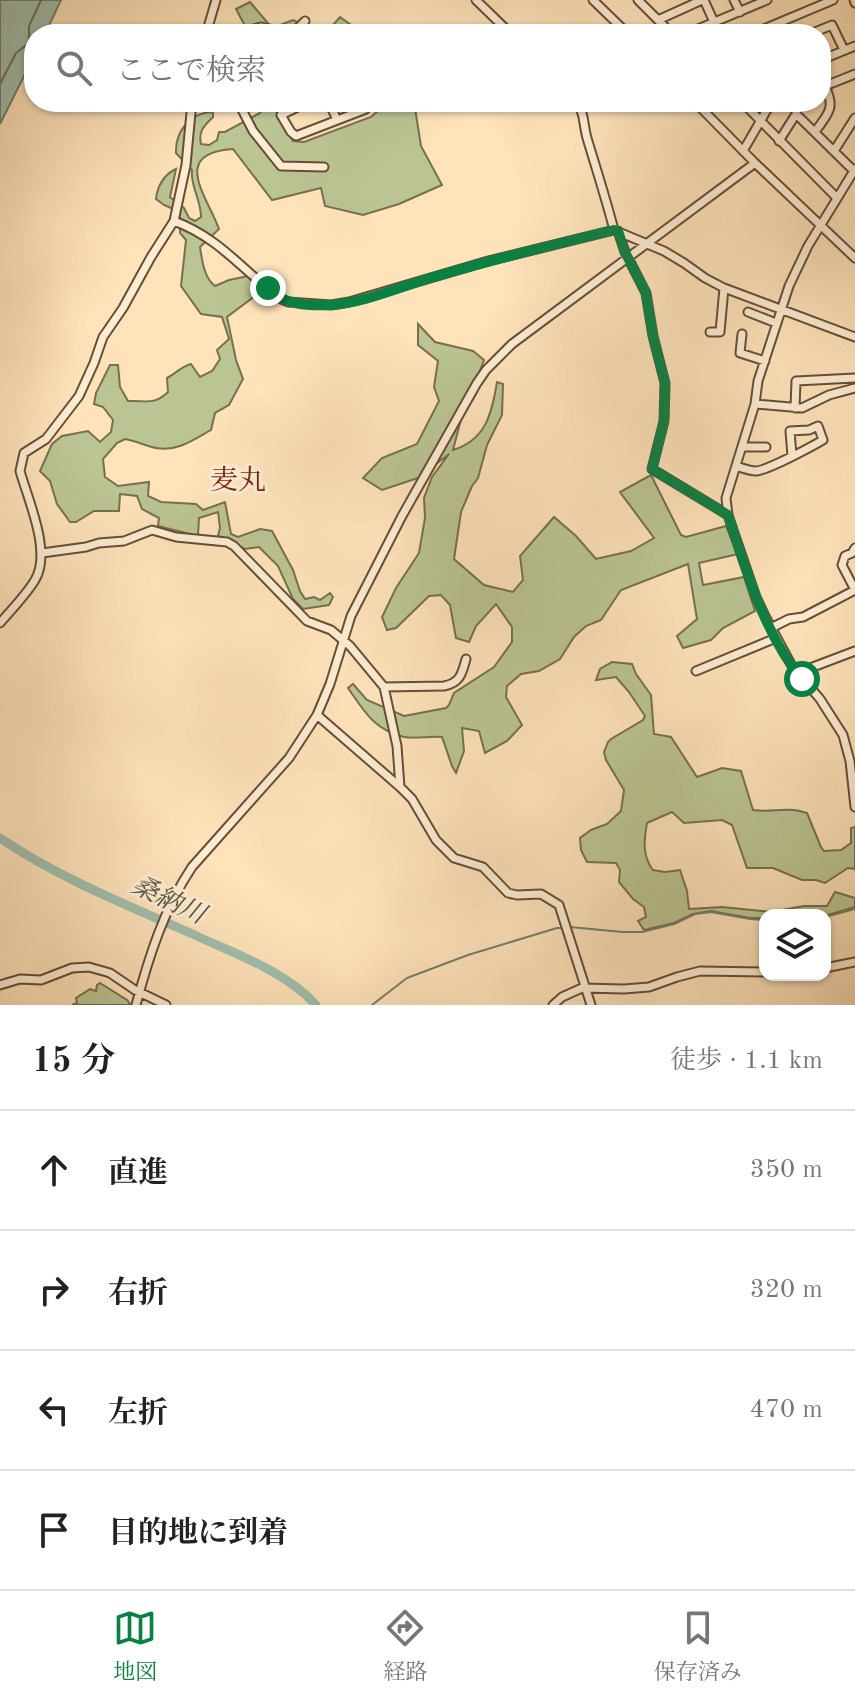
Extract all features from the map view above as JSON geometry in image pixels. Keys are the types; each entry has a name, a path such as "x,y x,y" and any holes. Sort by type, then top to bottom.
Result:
{"street":[{"path":"209,24 216,0"},
{"path":"476,0 499,24"},
{"path":"593,0 618,24"},
{"path":"638,0 662,24"},
{"path":"658,20 703,0 714,22"},
{"path":"734,0 740,12"},
{"path":"709,24 765,0"},
{"path":"776,24 833,0"},
{"path":"302,24 305,21"},
{"path":"831,25 844,50"},
{"path":"831,56 855,46"},
{"path":"831,84 855,75"},
{"path":"0,623 40,571 42,553 39,537 20,471 24,453 46,439 79,396 103,337 174,221 186,165 191,112"},
{"path":"243,112 253,131 281,166 324,167"},
{"path":"287,112 281,115 296,136 358,112"},
{"path":"333,112 337,120"},
{"path":"582,112 616,231 646,293 665,383 664,421 652,469 728,515"},
{"path":"705,112 855,258"},
{"path":"751,112 837,198"},
{"path":"743,151 766,112"},
{"path":"815,132 828,112"},
{"path":"779,141 796,114 854,170 851,182 837,198 801,261 781,310 726,498 728,515 756,597 771,628 797,673 826,707 843,735 850,761 855,807"},
{"path":"834,151 855,118"},
{"path":"136,1005 155,940 169,906 192,867 289,758 317,715 351,616 402,516 486,370 512,344 755,163"},
{"path":"174,221 201,233 234,257 281,299 331,305 365,299 488,261 616,231 664,251 724,288 855,337"},
{"path":"710,332 720,332 724,288"},
{"path":"748,312 776,323"},
{"path":"742,334 740,353 765,361"},
{"path":"795,408 796,381 855,378"},
{"path":"755,404 805,407 829,395 855,388"},
{"path":"736,466 756,471 792,456 823,440 818,426 790,431 792,456"},
{"path":"742,447 766,447"},
{"path":"42,553 124,541 152,530 176,537 227,542 234,546 307,621 331,630 343,640 384,687 397,746 400,787"},
{"path":"771,628 789,619 803,617 855,590 842,565 845,556 855,548"},
{"path":"696,671 776,638"},
{"path":"797,673 855,651"},
{"path":"384,687 453,684 459,681 466,659"},
{"path":"317,715 412,799 436,840 454,858 483,867 508,893 541,894 559,905 591,1005"},
{"path":"831,967 855,962"},
{"path":"0,985 20,979 41,980 72,968 89,967 110,973 166,1005"},
{"path":"553,1005 572,992 586,988 649,987 700,971 759,972"}],"green space":[{"path":"250,2 269,24 244,24 236,9"},
{"path":"340,17 350,24 334,24"},
{"path":"213,112 200,136 201,144 209,145 217,140 219,132 225,132 260,113 277,112 293,141 304,142 371,117 377,112 416,112 421,146 442,185 399,204 363,215 325,206 321,188 272,200 233,149 214,152 203,159 198,167 198,178 219,229 200,247 206,274 215,286 248,276 263,290 227,317 243,379 229,405 215,413 211,430 198,438 178,447 164,449 125,439 117,443 103,459 105,477 118,486 149,482 148,496 161,502 196,504 203,510 225,502 231,534 238,537 260,529 272,531 305,599 314,597 320,600 330,593 333,597 329,605 303,609 293,599 278,566 259,547 245,549 218,536 218,512 199,518 198,536 158,526 159,518 142,509 137,496 120,494 119,511 94,511 76,522 70,522 57,504 50,481 40,471 52,444 62,436 88,431 100,442 111,432 113,420 103,407 94,404 110,365 118,365 120,387 128,401 149,401 168,392 167,378 182,368 191,364 200,377 212,371 220,359 217,350 229,339 222,317 201,314 181,286 186,240 180,233 180,212 156,199 165,178 176,169 170,197 184,208 189,218 195,221 201,217 192,170 176,153 181,130 198,115"},
{"path":"418,324 435,342 473,351 484,360 453,450 473,440 480,432 490,415 497,382 503,384 502,415 487,445 478,478 461,512 454,559 484,585 513,592 523,580 520,556 554,517 596,559 631,551 654,538 620,492 651,475 681,535 686,537 726,526 738,554 699,563 703,585 744,577 755,611 723,628 711,640 683,648 677,636 697,619 688,564 621,590 601,620 586,626 574,637 560,659 539,671 521,674 507,686 506,697 522,725 507,741 485,753 479,731 462,728 464,751 456,773 442,737 404,737 385,730 371,718 348,688 353,684 367,700 404,716 446,708 454,693 494,667 512,642 512,627 496,604 476,626 469,642 456,638 450,605 441,595 429,596 396,628 387,630 382,617 419,553 425,518 424,498 432,477 449,454 418,478 382,490 363,478 382,458 417,444 439,401 434,387 438,361 418,345"},
{"path":"612,662 632,664 651,695 654,734 671,737 697,777 722,768 741,771 753,810 807,813 824,851 841,850 851,843 851,828 855,827 855,869 848,868 825,883 802,880 773,868 747,868 732,825 722,820 684,823 672,812 647,823 645,848 653,870 680,870 689,909 722,907 759,911 759,918 711,911 644,930 638,921 646,917 644,907 619,882 620,870 616,863 587,862 581,850 580,838 607,824 621,811 624,790 606,760 604,752 608,742 645,716 616,677 596,680 600,669"},
{"path":"835,892 855,898 855,907 831,914 831,909 788,909 827,906"},
{"path":"100,983 131,1005 72,1005 77,1003 76,998 90,989 96,991"}],"water":[{"path":"0,0 61,0 50,24 24,24 24,76 0,124"}],"waterway":[{"name":"桑納川","path":"0,838 73,880 262,966 291,983 316,1005"},
{"path":"831,915 855,909"},
{"path":"570,927 642,932 674,924 695,914 711,912 759,920"},
{"path":"372,1005 407,978 468,955 564,928"}],"district":[{"name":"麦丸","path":"238,482"}],"route":[{"path":"268,288 288,302 331,305 365,299 488,261 618,231 646,293 665,383 664,421 652,469 728,515 756,597 802,679"}]}
